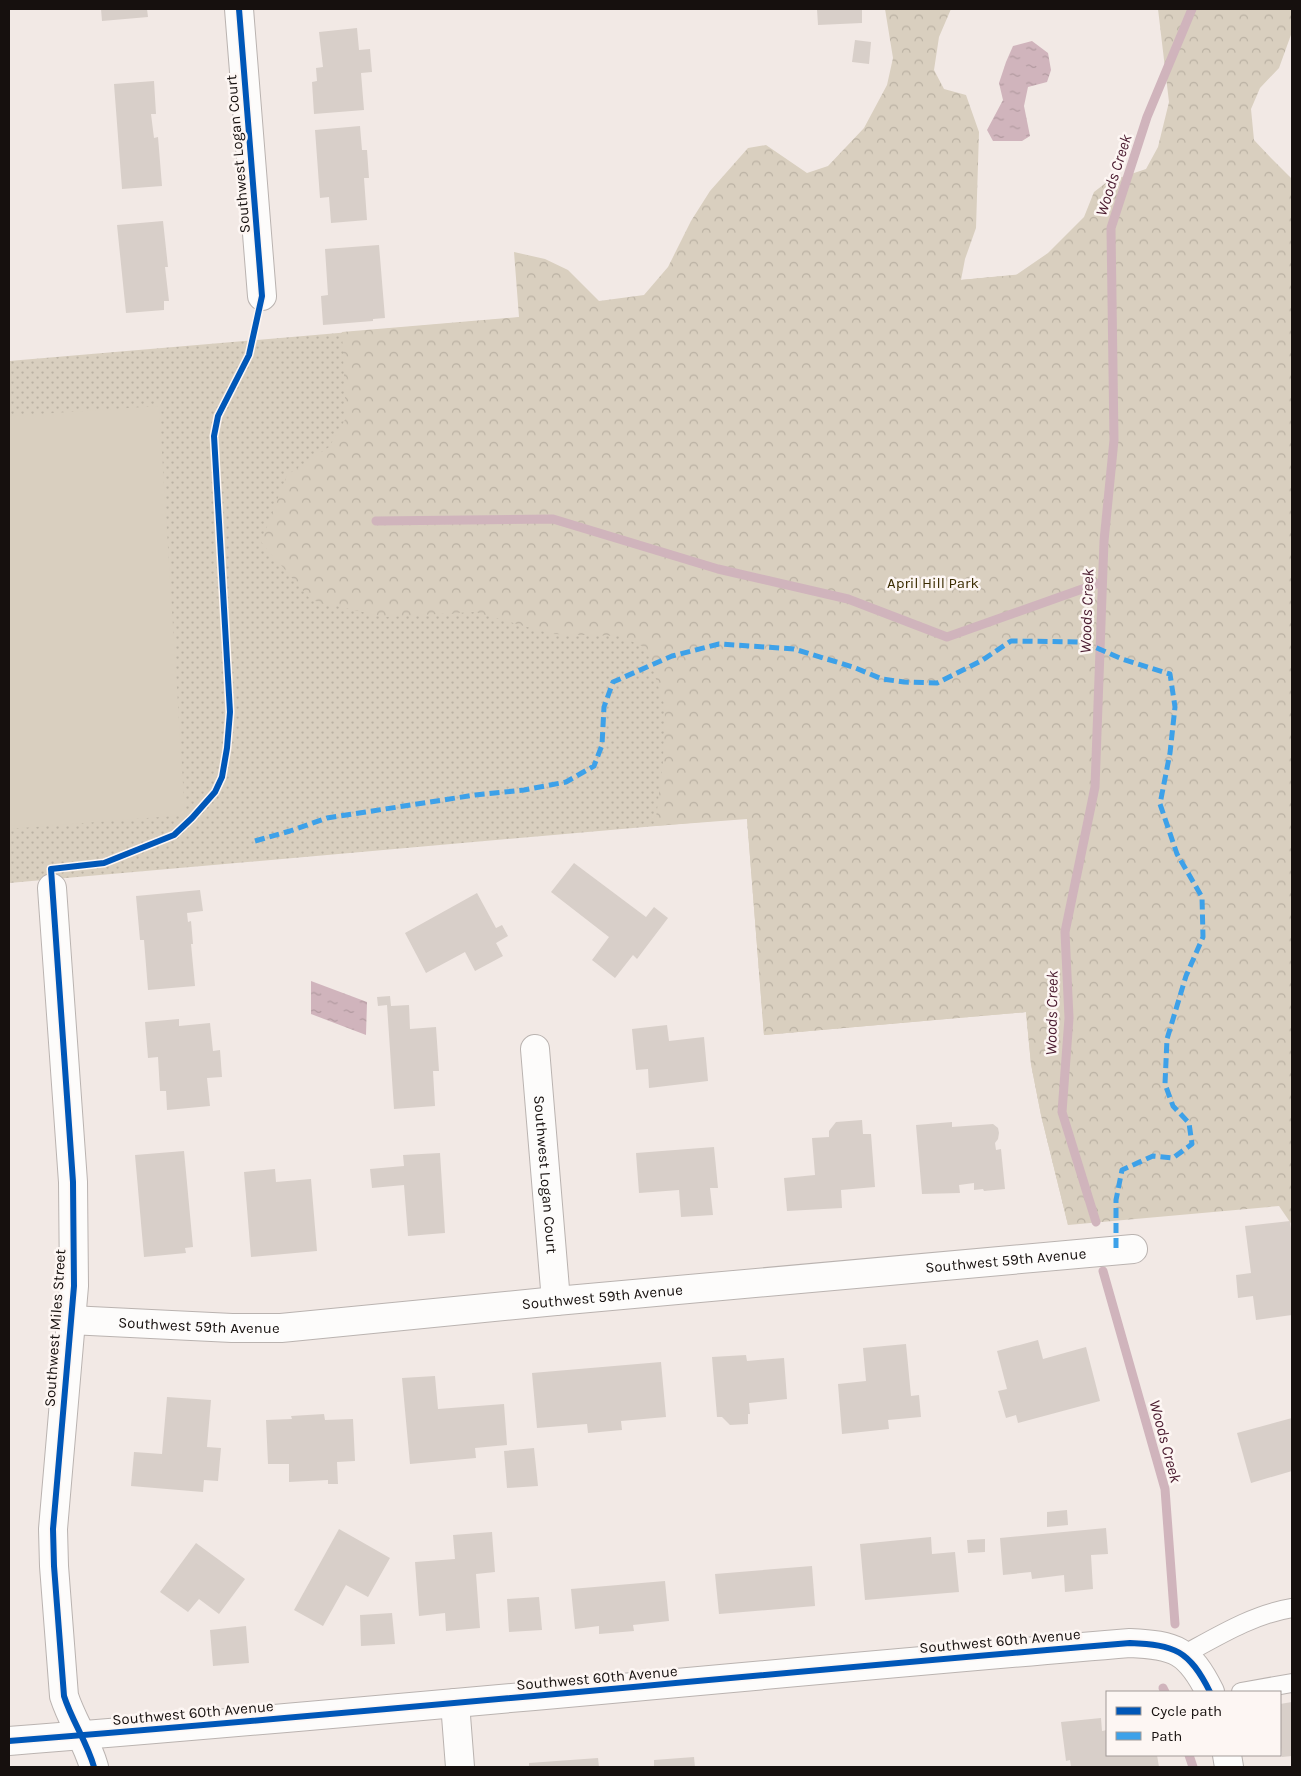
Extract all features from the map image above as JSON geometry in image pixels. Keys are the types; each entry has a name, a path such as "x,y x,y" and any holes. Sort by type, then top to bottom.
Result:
{"street":[{"name":"Southwest Logan Court","path":"239,9 262,296"},
{"name":"Southwest Miles Street","path":"52,888 73,1182 74,1286 55,1492 53,1538 64,1696 94,1767"},
{"name":"Southwest Logan Court","path":"535,1049 556,1301"},
{"name":"Southwest 59th Avenue","path":"70,1320 232,1328 281,1328 1133,1249"},
{"name":"Southwest 60th Avenue","path":"9,1741 1130,1643 1156,1644 1174,1648 1185,1654"},
{"path":"1185,1654 1209,1691"},
{"path":"455,1703 460,1767"}],"lane":[{"path":"1185,1654 1237,1626 1292,1608"},
{"path":"1246,1691 1292,1682"}],"green space":[{"name":"April Hill Park","path":"885,9 951,9 939,37 934,70 944,89 966,95 979,132 976,228 965,259 961,280 1016,275 1048,253 1084,217 1094,192 1107,182 1146,169 1158,147 1169,102 1158,9 1292,9 1292,32 1279,68 1260,88 1251,109 1254,140 1292,179 1292,1225 1279,1206 1068,1225 1041,1115 1031,1064 1026,1012 764,1035 747,819 655,826 663,762 665,707 646,648 620,636 552,634 475,612 384,617 311,600 261,542 287,475 329,447 346,418 342,332 519,317 514,252 545,259 568,270 599,301 644,295 668,267 691,221 710,191 748,148 766,145 807,173 828,166 864,128 887,85 893,58"},
{"name":"April Hill Park","path":"1209,256 1068,1225 1041,1115 1031,1064 1026,1012 764,1035 747,818 9,883 9,361 960,280"},
{"path":"159,406 185,815 9,829 9,416"}],"water":[{"path":"1032,41 1048,53 1051,70 1047,82 1028,87 1024,106 1030,136 1022,141 993,141 987,130 1003,100 999,83 1006,62 1013,46"},
{"path":"311,981 367,1002 366,1035 311,1014"}],"building":[{"path":"101,9 147,9 148,17 102,21"},
{"path":"817,9 862,9 862,23 818,25"},
{"path":"357,28 359,50 370,49 372,72 361,73 364,110 314,114 312,82 317,81 316,68 323,67 319,32"},
{"path":"855,40 871,42 869,64 852,62"},
{"path":"154,81 156,114 151,114 154,138 158,137 162,186 122,189 114,84"},
{"path":"360,126 362,150 367,150 369,178 364,178 367,220 331,223 329,197 320,198 315,130"},
{"path":"163,221 168,267 165,267 169,301 164,301 164,310 126,313 117,225"},
{"path":"379,245 385,318 373,319 373,321 323,325 321,296 328,295 325,249"},
{"path":"574,863 646,917 654,907 668,918 637,959 633,955 615,978 592,960 609,937 551,892"},
{"path":"200,890 203,911 187,913 188,922 191,921 195,986 148,990 144,940 140,940 136,896"},
{"path":"477,893 496,928 502,925 508,936 496,943 503,956 475,971 465,952 426,973 405,933"},
{"path":"390,996 391,1006 409,1005 410,1029 436,1027 439,1071 433,1071 435,1106 394,1109 387,1005 378,1006 377,997"},
{"path":"179,1019 179,1026 210,1023 213,1051 220,1050 222,1077 207,1078 210,1106 167,1110 166,1091 160,1091 158,1057 148,1058 145,1022"},
{"path":"667,1025 669,1041 704,1037 708,1081 649,1088 648,1069 636,1070 632,1029"},
{"path":"862,1120 863,1134 871,1134 875,1187 841,1190 842,1208 787,1211 784,1178 815,1175 812,1138 829,1137 829,1131 836,1122"},
{"path":"952,1122 952,1127 993,1124 998,1128 998,1139 995,1143 996,1150 1001,1149 1005,1189 974,1190 974,1183 959,1185 960,1193 922,1194 916,1125"},
{"path":"714,1147 718,1188 710,1188 713,1215 681,1217 679,1190 639,1193 636,1153"},
{"path":"184,1151 193,1247 185,1248 186,1253 144,1257 135,1155"},
{"path":"440,1153 445,1233 408,1236 404,1185 372,1188 370,1169 404,1166 403,1155"},
{"path":"275,1169 276,1182 311,1179 317,1251 251,1257 244,1172"},
{"path":"1290,1221 1292,1236 1292,1315 1256,1320 1253,1296 1238,1298 1236,1275 1251,1273 1245,1226"},
{"path":"1038,1340 1043,1359 1086,1347 1100,1401 1018,1423 1016,1415 1006,1418 998,1391 1007,1389 997,1351"},
{"path":"906,1344 911,1396 919,1395 921,1417 888,1420 889,1429 842,1434 838,1384 866,1381 863,1348"},
{"path":"746,1355 747,1361 784,1358 787,1399 749,1403 750,1414 748,1414 748,1424 730,1425 722,1417 717,1417 712,1357"},
{"path":"661,1362 666,1417 621,1421 622,1430 588,1433 587,1424 537,1428 532,1373"},
{"path":"435,1376 438,1409 504,1404 507,1445 475,1448 476,1458 410,1464 402,1378"},
{"path":"167,1397 211,1400 207,1447 221,1448 218,1481 204,1480 203,1492 131,1486 134,1452 162,1454"},
{"path":"324,1414 325,1420 353,1419 355,1461 337,1462 338,1484 328,1484 328,1480 289,1482 289,1464 268,1464 266,1420 292,1419 291,1416"},
{"path":"1292,1418 1292,1471 1251,1483 1237,1433"},
{"path":"534,1448 538,1486 507,1488 504,1451"},
{"path":"1067,1510 1068,1525 1047,1527 1047,1512"},
{"path":"1106,1528 1108,1554 1091,1555 1093,1589 1065,1592 1064,1575 1032,1579 1031,1572 1003,1575 1000,1538"},
{"path":"339,1529 390,1558 368,1597 346,1585 323,1626 294,1610"},
{"path":"492,1532 495,1572 476,1574 480,1628 446,1631 445,1613 419,1616 415,1562 455,1559 453,1535"},
{"path":"931,1537 932,1554 955,1552 959,1592 865,1600 860,1544"},
{"path":"985,1539 985,1552 968,1553 967,1540"},
{"path":"196,1543 245,1579 219,1614 199,1599 188,1612 160,1592"},
{"path":"812,1566 815,1606 719,1614 715,1574"},
{"path":"665,1581 669,1621 633,1625 634,1631 599,1634 599,1626 575,1629 571,1589"},
{"path":"539,1597 542,1630 509,1632 507,1599"},
{"path":"392,1613 395,1644 361,1646 360,1615"},
{"path":"246,1626 249,1663 213,1666 210,1630"},
{"path":"1292,1702 1292,1756 1282,1757 1281,1704"},
{"path":"1101,1718 1102,1731 1106,1730 1106,1756 1157,1756 1159,1767 1071,1767 1070,1760 1066,1761 1061,1722"},
{"path":"694,1757 695,1767 654,1767 654,1760"},
{"path":"598,1758 599,1767 529,1767 529,1763"}],"waterway":[{"name":"Woods Creek","path":"1096,1222 1062,1112 1069,1018 1065,932 1095,787 1104,541 1114,440 1111,228 1147,117 1192,9"},
{"path":"376,521 553,519 718,569 848,599 947,637 1102,582"},
{"name":"Woods Creek","path":"1103,1271 1165,1489 1175,1624"},
{"name":"Woods Creek","path":"1189,1756 1193,1767"}],"marked path":[{"path":"255,841 327,818 475,795 524,790 566,782 594,766 602,745 604,707 613,682 672,656 719,644 794,649 853,667 882,679 937,683 981,661 1011,641 1083,642 1122,659 1170,674 1175,707 1170,753 1160,804 1177,854 1202,897 1203,937 1186,976 1167,1039 1165,1084 1173,1106 1189,1123 1192,1144 1173,1158 1153,1156 1122,1170 1116,1200 1116,1250"}],"cycle path":[{"path":"94,1767 64,1696 54,1566 53,1529 74,1286 73,1182 51,869 104,863 174,835 215,792 222,777 230,712 214,436 218,416 249,355 262,296 239,9"},
{"path":"9,1741 1130,1643 1170,1648 1179,1652 1195,1667 1209,1691"}]}
